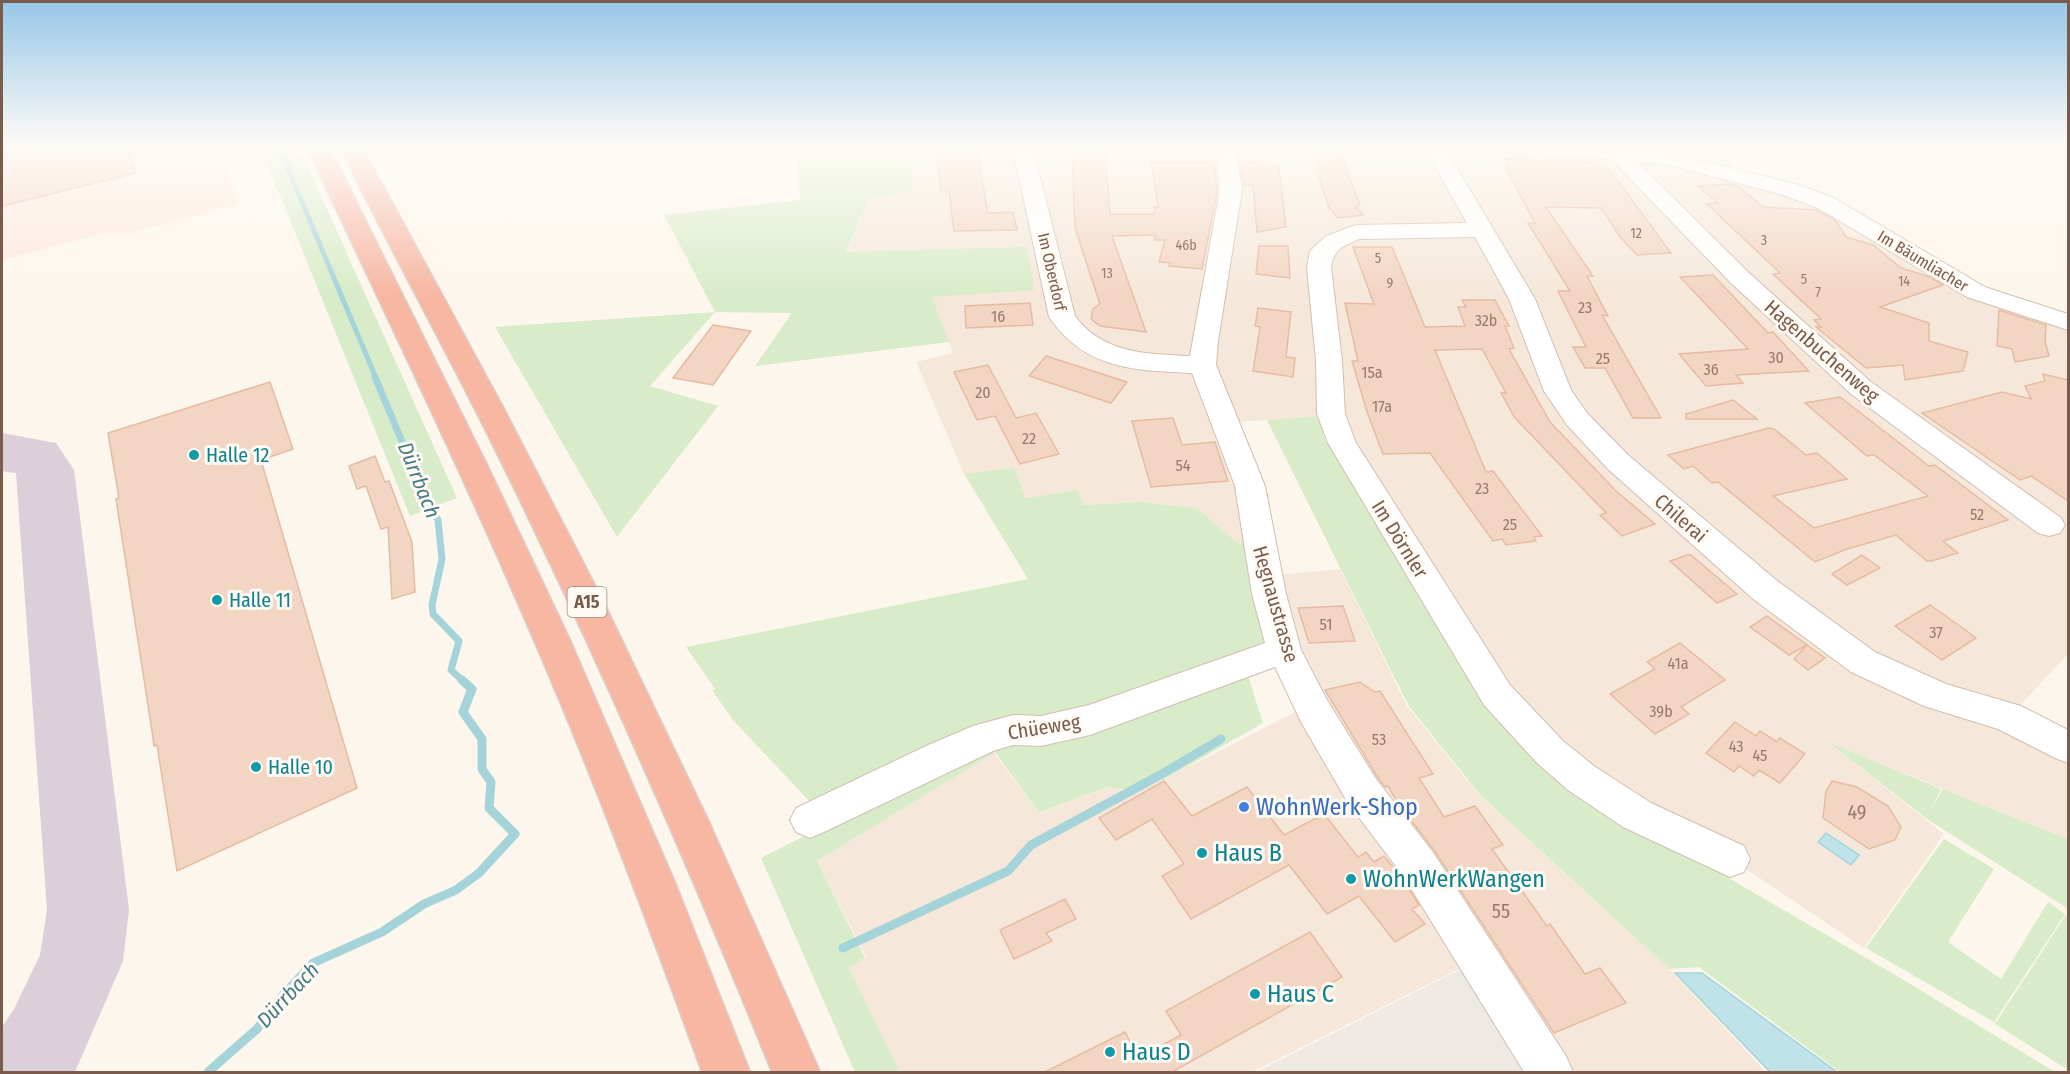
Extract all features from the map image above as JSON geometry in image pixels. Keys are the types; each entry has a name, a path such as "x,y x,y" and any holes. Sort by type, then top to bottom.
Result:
{"highway":[{"name":"A15","path":"341,195 473,468 552,640 633,832 726,1072"},
{"name":"A15","path":"376,195 507,444 598,625 718,886 796,1072"}],"street":[{"name":"Im Oberdorf","path":"1034,195 1062,317 1073,335 1098,350 1131,360 1203,365"},
{"name":"Hegnaustrasse","path":"1230,195 1205,341 1203,365 1250,486 1269,594 1284,650 1314,711 1362,791 1418,864 1551,1072"},
{"name":"Chilerai","path":"1462,195 1522,298 1558,391 1577,419 1605,449 1679,517 1764,589 1863,662 1937,696 2008,717 2068,747"},
{"name":"Hagenbuchenweg","path":"1658,195 1740,278 1861,388 2049,525"},
{"name":"Im Bäumliacher","path":"1805,195 1826,203 1976,292 2068,322"},
{"name":"Im Dörnler","path":"1483,230 1356,232 1334,241 1322,251 1319,267 1329,361 1331,414 1342,444 1497,695 1550,752 1581,778 1637,815 1731,860"},
{"name":"Chüeweg","path":"810,819 986,737 1013,730 1041,731 1090,720 1284,650"}],"shaded area":[{"path":"2,195 236,195 239,204 125,233 109,232 2,260"},
{"path":"871,195 1799,195 1976,292 2068,322 2066,354 2068,357 2068,654 2009,717 2068,747 2068,839 1829,743 1944,834 1864,948 1731,859 1550,752 1323,416 1224,423 1257,539 1239,544 1197,508 1140,502 1083,505 1078,490 1025,498 1013,469 964,474 916,362 953,353 932,297 846,253"},
{"path":"1340,569 1407,706 1479,795 1670,970 1766,1072 1566,1072 1489,954 1252,1072 900,1072 849,968 866,957 817,861 994,753 1039,814 1107,787 1135,792 1315,702 1276,575"},
{"path":"1463,968 1526,1072 1256,1072"}],"green space":[{"path":"280,195 321,195 457,498 410,516"},
{"path":"800,195 890,195 869,198 846,252 1027,247 1034,290 932,297 949,342 755,366 792,313 715,312 664,215 800,200"},
{"path":"715,312 650,386 718,406 617,537 495,327"},
{"path":"1318,416 1326,442 1362,489 1485,694 1629,820 1897,976 2055,1072 1840,1072 1699,967 1669,969 1481,796 1408,705 1267,420"},
{"path":"1014,468 1025,498 1078,490 1083,505 1140,502 1197,508 1239,544 1257,539 1284,650 1245,667 1263,723 1174,774 1135,791 1107,787 1039,813 992,748 994,753 817,861 865,958 849,968 900,1072 855,1072 761,858 830,823 733,720 686,647 1028,579 964,474"},
{"path":"1828,742 1941,789 1932,807 1943,789 2068,839 2068,909 1927,819"},
{"path":"1944,839 1994,869 1948,942 2001,979 2048,902 2065,914 1994,1022 1866,948"},
{"path":"2066,915 2068,916 2068,1070 1995,1024"}],"water":[{"path":"1826,833 1859,855 1851,865 1818,842"},
{"path":"1675,973 1702,973 1837,1072 1770,1072"}],"building":[{"path":"2,195 46,195 2,206"},
{"path":"949,195 985,195 988,213 1013,212 1017,230 954,231"},
{"path":"1074,195 1109,195 1110,214 1155,214 1154,207 1158,207 1156,195 1217,195 1202,269 1169,266 1170,263 1159,262 1165,240 1155,240 1155,235 1112,236 1146,332 1100,326 1091,319 1093,309 1100,304 1075,228"},
{"path":"1254,195 1282,195 1286,227 1257,232"},
{"path":"1325,195 1356,195 1360,206 1355,207 1363,215 1338,218 1329,208"},
{"path":"1520,195 1628,195 1671,253 1637,255 1620,237 1601,208 1546,207 1593,276 1587,276 1608,316 1602,315 1661,418 1633,418 1605,368 1585,368 1573,347 1586,347 1558,291 1570,291 1528,223 1535,223"},
{"path":"1708,195 1749,195 1763,207 1817,210 1836,221 1846,237 1873,245 1901,268 1930,277 1943,285 1880,307 1929,323 1929,341 1968,352 1963,371 1905,380 1903,365 1866,368 1816,327 1821,327 1814,320 1821,319 1773,274 1780,273 1707,204 1717,203"},
{"path":"1259,246 1288,246 1290,278 1256,274"},
{"path":"1353,247 1392,247 1425,327 1465,326 1458,307 1466,307 1462,300 1495,300 1509,326 1505,326 1514,348 1509,349 1550,422 1616,491 1655,524 1622,536 1600,515 1606,513 1515,418 1501,393 1506,393 1482,349 1435,350 1486,472 1493,471 1542,536 1534,537 1536,541 1506,545 1502,539 1493,541 1430,453 1383,454 1367,412 1352,361 1358,361 1345,303 1374,304"},
{"path":"1713,275 1768,333 1773,332 1809,371 1736,375 1743,383 1706,386 1679,354 1748,349 1680,277"},
{"path":"1030,303 1033,325 966,328 965,306"},
{"path":"1258,308 1291,312 1286,357 1295,358 1293,377 1253,371 1260,327 1255,326"},
{"path":"1999,310 2046,325 2045,341 2049,356 2015,362 2012,349 1997,346"},
{"path":"713,325 751,331 713,385 673,378"},
{"path":"1046,356 1127,382 1111,403 1029,376"},
{"path":"988,365 1016,418 1036,413 1059,454 1020,464 995,416 977,420 954,372"},
{"path":"2043,374 2068,380 2068,501 2031,476 2020,480 1922,413 2002,392 2031,399 2025,386 2045,381"},
{"path":"270,382 293,449 261,460 357,788 177,871 157,745 154,746 108,433"},
{"path":"1840,397 1929,466 1935,465 2008,520 1943,541 1958,553 1931,561 1927,561 1896,535 1847,549 1815,562 1718,482 1712,483 1693,466 1684,469 1668,455 1769,428 1774,429 1806,455 1817,453 1847,479 1773,496 1814,528 1928,496 1874,455 1867,456 1805,403"},
{"path":"1733,400 1757,419 1686,419 1686,414"},
{"path":"1173,418 1182,445 1215,442 1228,481 1151,487 1132,421"},
{"path":"375,456 385,482 389,481 412,542 415,592 392,599 388,527 381,529 366,486 357,489 349,466"},
{"path":"1691,555 1737,594 1717,603 1670,561"},
{"path":"1862,555 1880,568 1847,585 1832,574"},
{"path":"1930,605 1976,638 1942,660 1895,626"},
{"path":"1343,606 1355,641 1309,643 1298,608"},
{"path":"1767,616 1807,645 1789,655 1750,627"},
{"path":"1680,643 1725,680 1681,707 1689,714 1655,734 1610,694 1655,669 1647,662"},
{"path":"1807,645 1825,658 1808,670 1794,659"},
{"path":"1360,682 1375,692 1380,691 1433,774 1419,778 1444,817 1475,806 1503,845 1492,849 1547,926 1550,924 1585,974 1600,968 1626,1003 1554,1033 1434,850 1399,805 1388,786 1385,787 1378,778 1325,690"},
{"path":"1735,722 1756,736 1760,731 1777,742 1780,738 1805,754 1780,783 1759,770 1754,776 1739,766 1734,772 1706,753"},
{"path":"1164,781 1192,816 1247,787 1284,835 1324,814 1358,857 1366,852 1374,862 1384,856 1402,878 1419,905 1412,909 1425,924 1395,942 1359,896 1327,914 1289,865 1191,919 1162,876 1184,864 1152,819 1116,840 1099,818"},
{"path":"1832,781 1857,787 1888,806 1901,827 1895,840 1869,849 1823,818 1826,791"},
{"path":"1065,899 1076,919 1046,933 1052,941 1014,959 1000,930"},
{"name":"Haus C","path":"1310,932 1342,977 1172,1072 1045,1072 1125,1032 1138,1058 1181,1035 1166,1011"}],"waterway":[{"name":"Dürrbach","path":"299,195 376,378"},
{"name":"Dürrbach","path":"375,377 429,506 438,520 442,559 432,605 433,614 459,641 451,670 463,681"},
{"name":"Dürrbach","path":"208,1072 257,1029 285,993 313,963 382,932 424,904 456,890 479,873 515,834 489,808 491,782 482,769 482,739 463,712 472,689 462,680"},
{"path":"843,948 1008,871 1031,845 1162,774 1221,739"}],"taxiway":[{"path":"2,452 36,457 45,470 88,910 81,961 45,1040 24,1072"}],"place":[{"name":"Halle 12","path":"194,455"},
{"name":"Halle 11","path":"217,600"},
{"name":"Halle 10","path":"256,767"},
{"name":"WohnWerk-Shop","path":"1244,807"},
{"name":"Haus B","path":"1202,853"},
{"name":"WohnWerkWangen","path":"1351,879"},
{"name":"Haus C","path":"1255,994"},
{"name":"Haus D","path":"1110,1052"}]}
